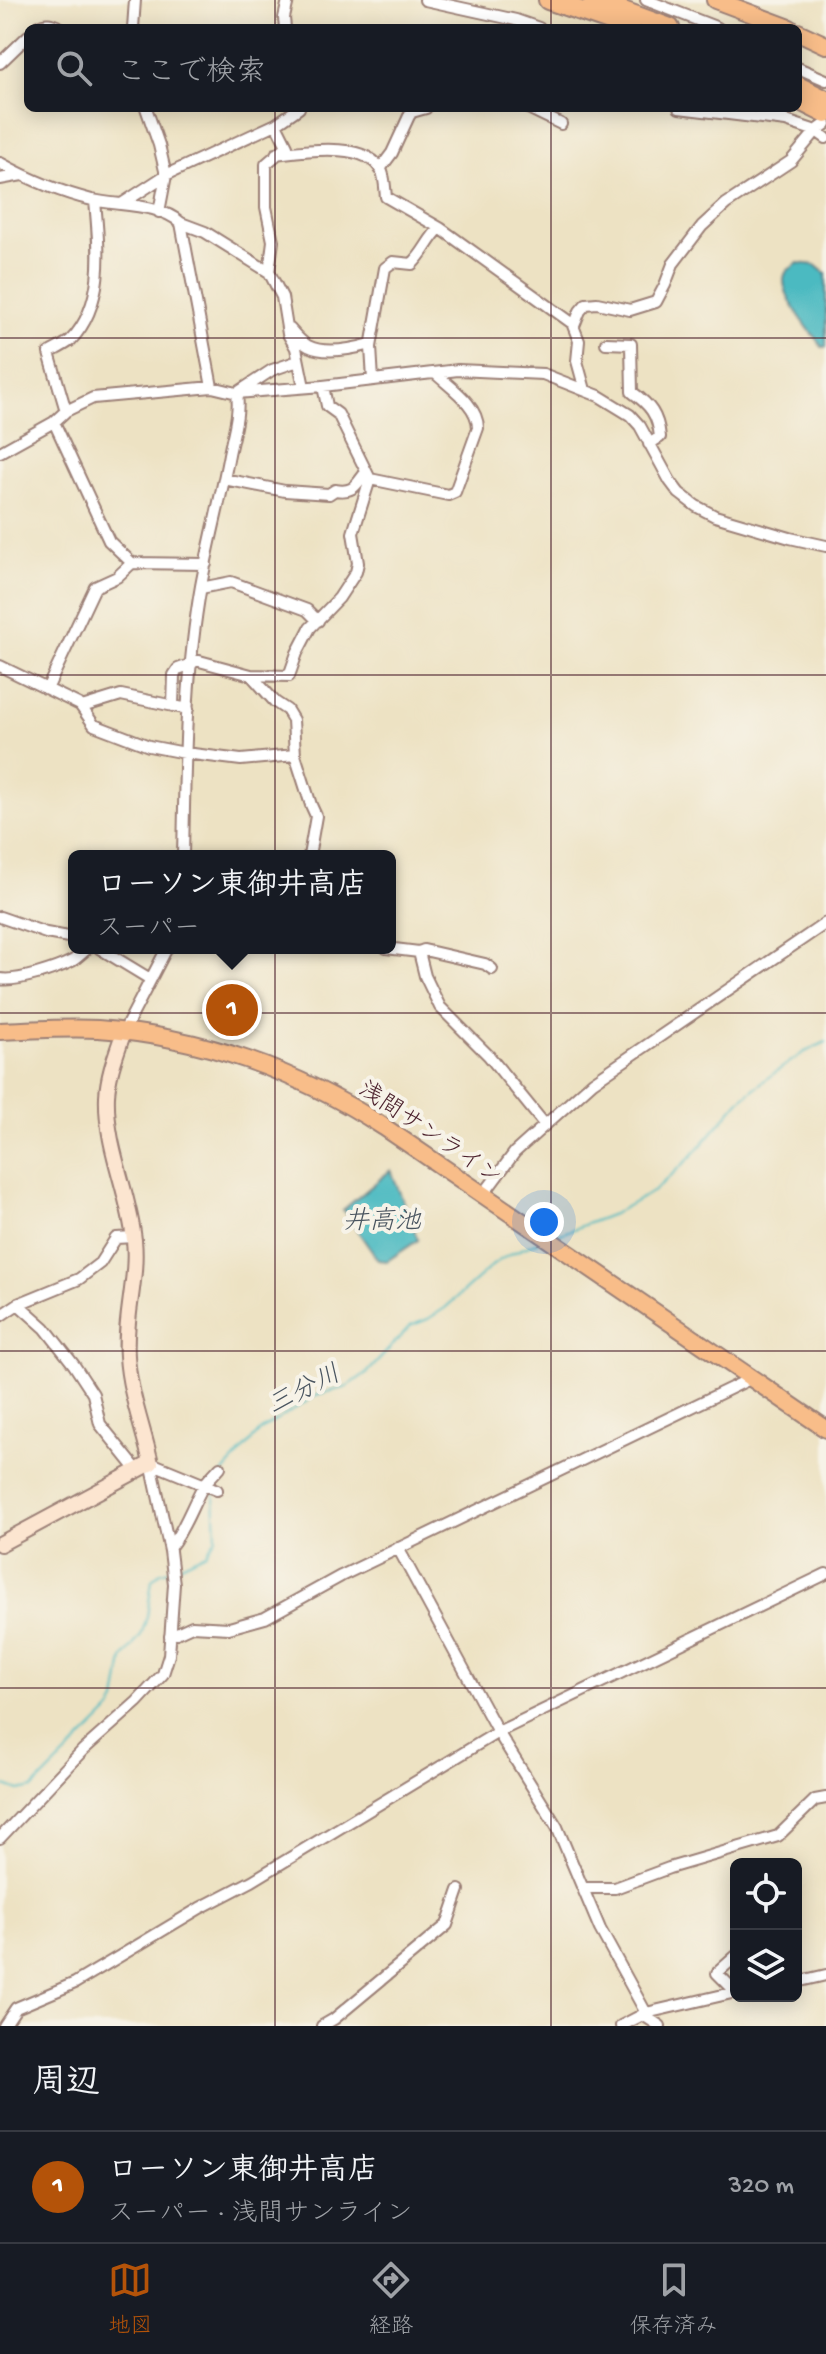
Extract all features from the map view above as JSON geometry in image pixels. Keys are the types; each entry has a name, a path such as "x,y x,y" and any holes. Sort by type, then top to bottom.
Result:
{"highway":[{"path":"548,0 618,24"},
{"path":"593,0 659,24"},
{"path":"802,88 826,100"},
{"path":"802,102 826,114"}],"main road":[{"path":"715,0 779,24"},
{"path":"802,34 826,45"},
{"name":"浅間サンライン","path":"0,1031 94,1029 165,1038 229,1053 320,1090 369,1117 826,1429"}],"street":[{"path":"133,24 135,0"},
{"path":"285,24 288,0"},
{"path":"425,0 528,24"},
{"path":"646,0 708,24"},
{"path":"0,63 24,40"},
{"path":"802,70 826,80"},
{"path":"147,112 166,175 159,212"},
{"path":"123,203 166,175 276,124 293,112"},
{"path":"380,169 392,153 412,112"},
{"path":"536,112 561,124"},
{"path":"712,112 786,121"},
{"path":"769,112 826,138"},
{"path":"269,272 273,241 266,207 266,164 287,146 276,124"},
{"path":"574,326 586,304 597,303 630,310 656,302 673,264 702,226 726,204 791,161 816,131 826,124"},
{"path":"276,154 332,149 366,157 383,173 386,197 440,228 574,326 579,341 577,361 585,390"},
{"path":"0,163 49,187 95,201 123,203 172,215 269,272 282,297 304,387"},
{"path":"0,179 22,175"},
{"path":"66,411 49,353 69,342 92,302 98,281 100,251 95,201"},
{"path":"181,223 212,387"},
{"path":"373,380 371,344 385,268 393,262 412,264 440,228"},
{"path":"287,326 305,345 319,350 353,349 371,344"},
{"path":"606,343 631,344 632,392 650,407 659,423 660,437 649,444"},
{"path":"237,393 272,370 298,361"},
{"path":"0,452 93,398 212,387 237,393 458,370 543,374 599,396 630,415 640,426 679,493 696,506 715,516 826,546"},
{"path":"368,476 448,495 455,492 478,421 472,408 435,373"},
{"path":"173,706 174,675 178,669 192,662 251,675 289,676 310,628 339,598 356,572 358,563 353,533 368,476 338,414 327,406 323,386"},
{"path":"183,850 185,753 192,662 201,588 224,479 237,393"},
{"path":"54,422 109,541 132,563 206,564"},
{"path":"224,479 285,491 329,494 335,490 346,492 353,489 368,476"},
{"path":"48,687 95,587 117,577 132,563"},
{"path":"201,588 231,582 307,610 318,621"},
{"path":"0,666 48,687 82,707 94,725 149,746 241,760 295,755"},
{"path":"251,675 275,702 287,710 293,720 295,755 316,816 310,850"},
{"path":"82,707 121,695 188,709"},
{"path":"0,917 46,933 68,937"},
{"path":"483,1195 515,1152 593,1082 826,923"},
{"path":"396,949 424,950 485,964 492,969"},
{"path":"419,952 425,976 440,1007 489,1056 545,1125"},
{"path":"0,979 10,981 52,968 80,954"},
{"path":"109,954 150,979"},
{"path":"0,1838 83,1750 155,1684 163,1674 169,1655 174,1584 170,1547 127,1358 132,1287 136,1274 134,1237 110,1136 107,1109 108,1086 124,1031 164,954"},
{"path":"0,1316 18,1304 79,1279 100,1263 116,1238 134,1237"},
{"path":"18,1304 45,1328 74,1365 93,1394 100,1424 137,1470"},
{"path":"170,1636 192,1626 229,1628 265,1618 341,1576 752,1378"},
{"path":"0,1544 151,1463 217,1490"},
{"path":"170,1547 182,1533 204,1484 220,1467"},
{"path":"398,1548 498,1732 557,1827 600,1929 644,2014 660,2026"},
{"path":"4,2026 16,2008 75,1983 200,1908 252,1881 498,1732 826,1574"},
{"path":"582,1890 615,1888 669,1868 778,1836 815,1800 826,1798"},
{"path":"322,2026 447,1925 459,1890"},
{"path":"730,1961 717,1973 730,1986"},
{"path":"802,1981 826,1975"},
{"path":"621,2026 644,2014 730,1993"}],"water":[{"path":"798,263 815,265 826,274 826,347 822,347 803,321 785,288 787,271"},
{"name":"井高池","path":"391,1170 418,1240 387,1261 378,1260 343,1210"}],"waterway":[{"name":"三分川","path":"555,1236 613,1214 654,1191 691,1157 740,1100 803,1053 826,1042"},
{"name":"三分川","path":"216,1487 218,1479 261,1430 319,1394 345,1388 368,1372 410,1326 445,1308 494,1264 538,1242"},
{"name":"三分川","path":"175,1568 206,1553 216,1538 214,1493"},
{"name":"三分川","path":"0,1784 19,1791 33,1788 111,1710 116,1701 123,1659 141,1635 147,1617 152,1580 169,1570"}],"place":[{"name":"ローソン東御井高店","path":"232,1010"}]}
